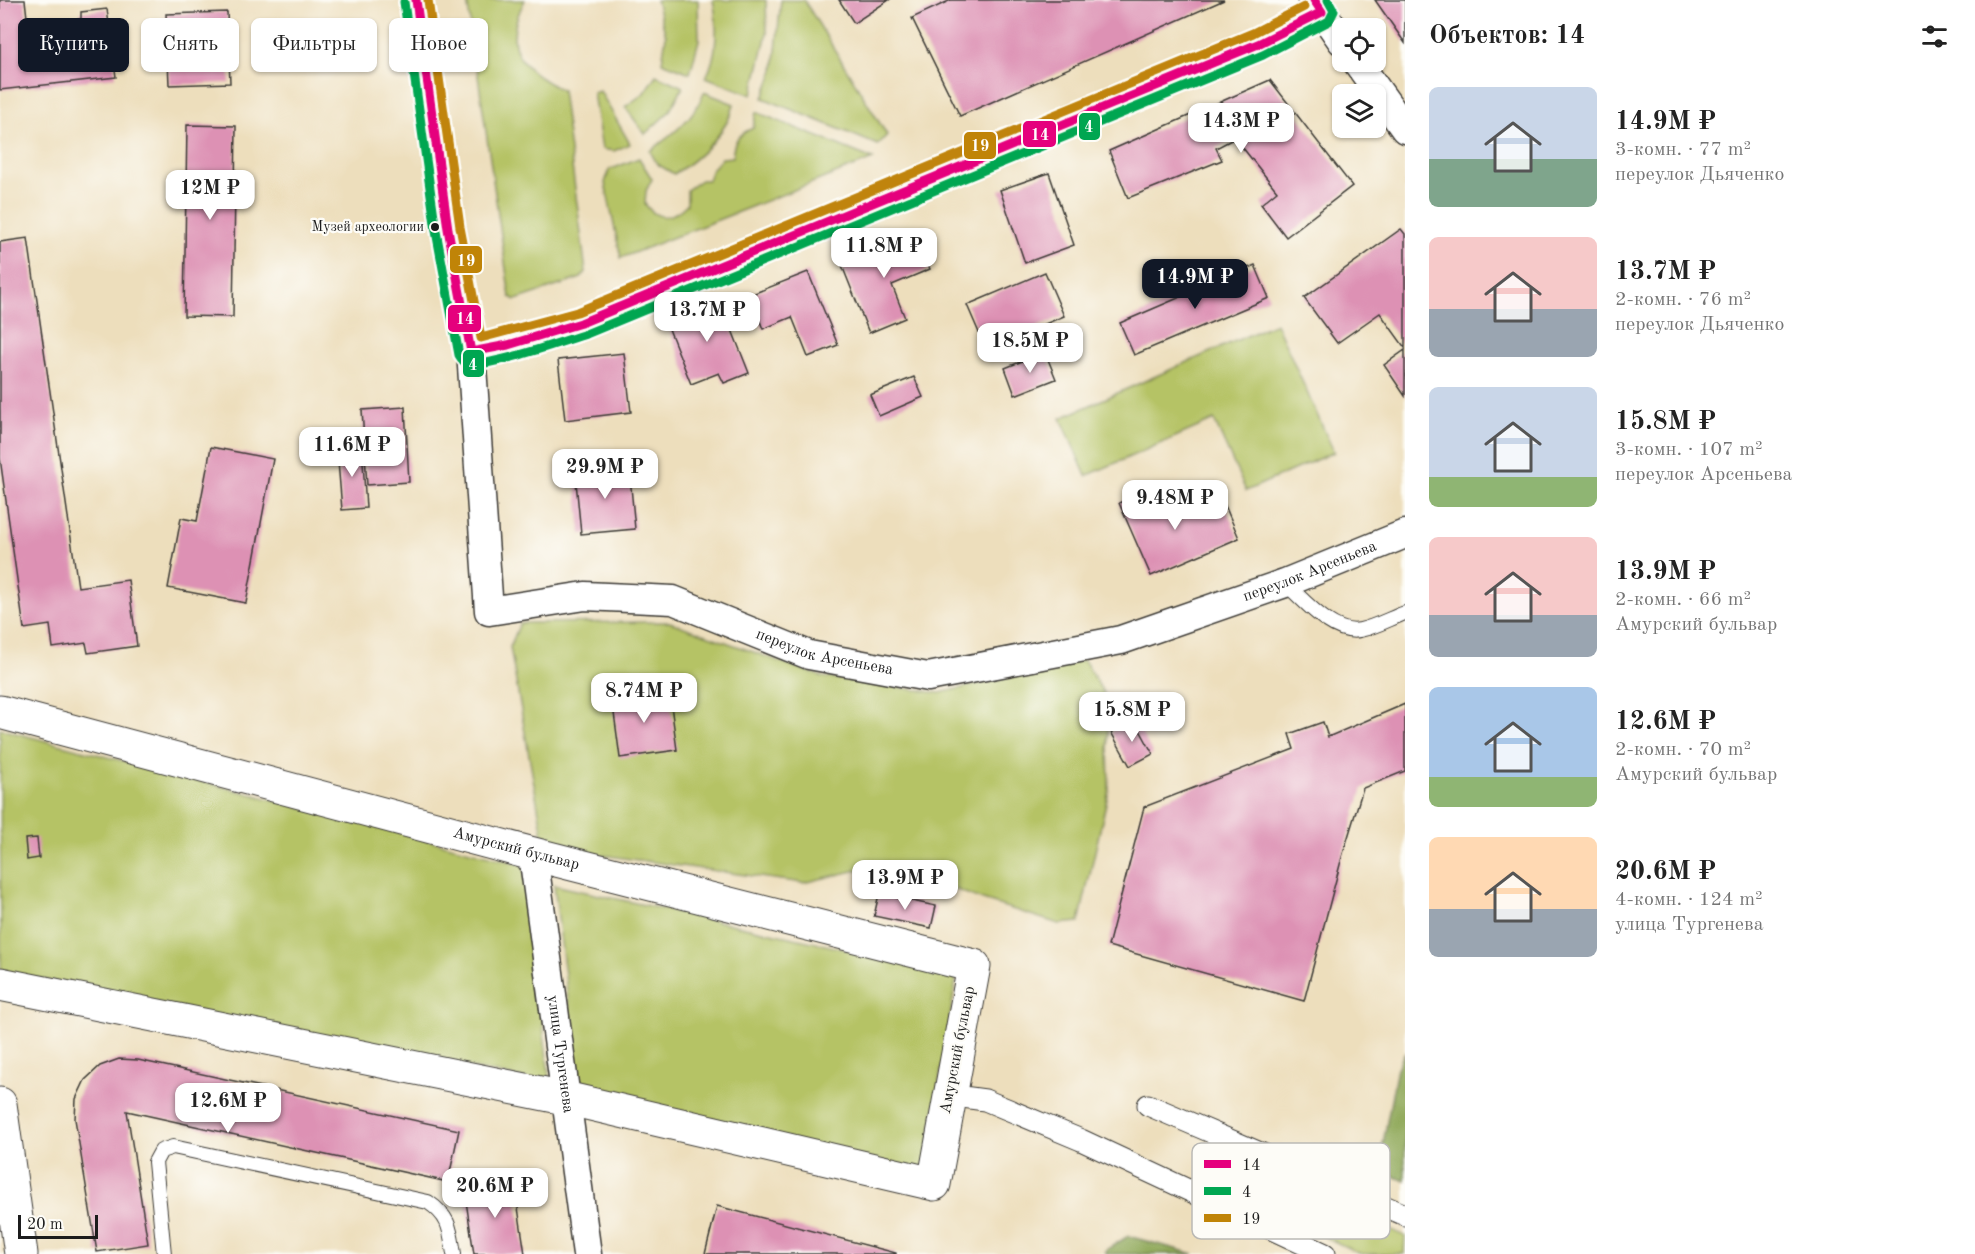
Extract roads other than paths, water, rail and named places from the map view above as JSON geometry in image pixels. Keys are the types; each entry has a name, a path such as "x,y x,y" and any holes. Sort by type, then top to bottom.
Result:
{"street":[{"path":"416,0 448,229 471,352 508,345 581,323 1258,44 1318,6 1332,26"},
{"path":"1364,72 1405,129"},
{"name":"переулок Арсеньева","path":"471,352 489,610 585,596 673,600 809,655 928,677 1121,640 1285,583 1405,534"},
{"name":"Амурский бульвар","path":"0,712 533,854 974,966 948,1095 934,1184 565,1098 0,984"},
{"name":"улица Тургенева","path":"533,854 587,1254"},
{"path":"948,1095 985,1100 1081,1140 1192,1192"},
{"path":"0,1104 5,1167 21,1254"},
{"path":"1148,1105 1237,1143"},
{"path":"1390,1209 1405,1215"},
{"path":"1293,1239 1325,1254"}],"lane":[{"path":"1285,583 1330,622 1343,628 1358,631 1405,613"},
{"path":"164,1254 155,1162 161,1151 173,1147 428,1202 442,1212 449,1226 454,1254"}],"place":[{"name":"Музей археологии","path":"435,227"}]}
